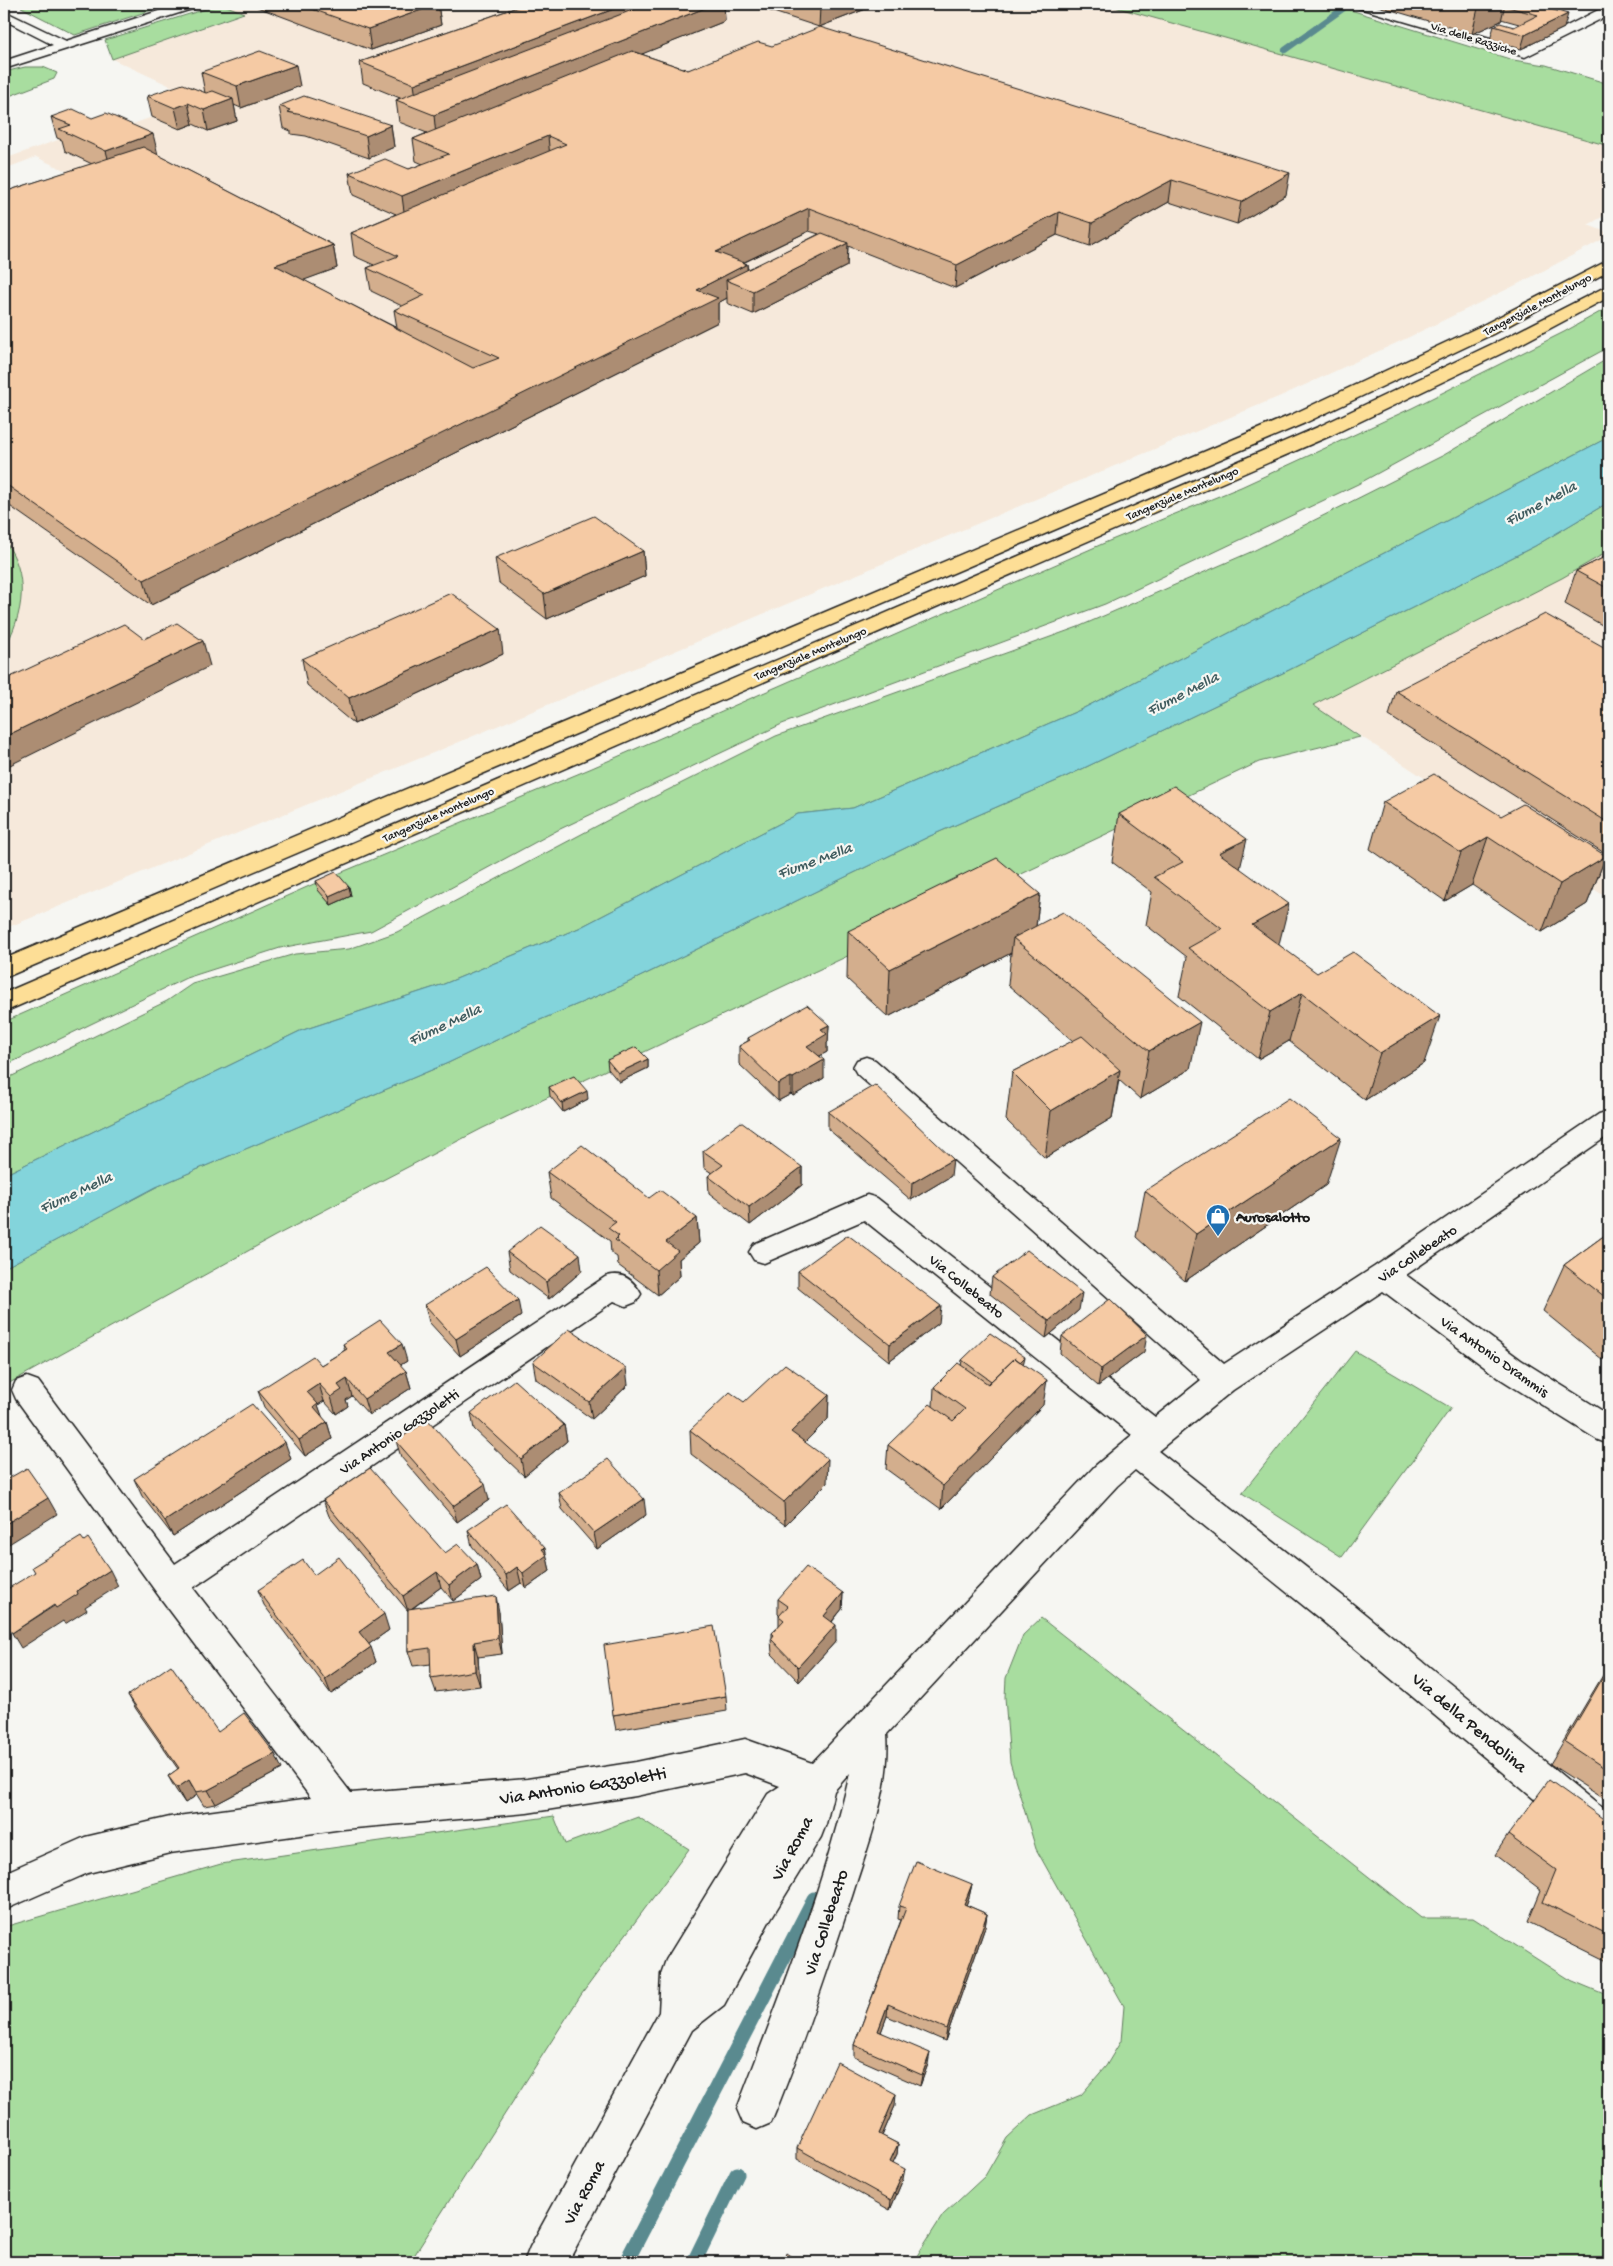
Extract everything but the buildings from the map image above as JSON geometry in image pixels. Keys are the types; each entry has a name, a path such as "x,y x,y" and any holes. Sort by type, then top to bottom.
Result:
{"highway":[{"name":"Tangenziale Montelungo","path":"4,969 1298,419 1487,330 1609,265"},
{"name":"Tangenziale Montelungo","path":"4,1003 1324,431 1513,340 1609,290"}],"street":[{"path":"4,65 193,4"},
{"name":"Via delle Razziche","path":"1361,4 1525,53 1609,10"},
{"path":"4,15 64,45"},
{"path":"866,1067 1222,1381"},
{"name":"Via Collebeato","path":"818,1782 869,1730 917,1675 1099,1483 1145,1443 1222,1381 1384,1275 1609,1121"},
{"name":"Via Collebeato","path":"764,1252 866,1206 1145,1443"},
{"name":"Via Antonio Drammis","path":"1384,1275 1510,1369 1609,1431"},
{"name":"Via Antonio Gazzoletti","path":"171,1586 615,1285 626,1294"},
{"path":"27,1390 171,1586 343,1811"},
{"name":"Via della Pendolina","path":"1145,1443 1332,1608 1584,1817 1609,1833"},
{"name":"Via Collebeato","path":"757,2108 807,1977 857,1822 871,1759 869,1730"},
{"name":"Via Antonio Gazzoletti","path":"4,1892 85,1855 170,1836 343,1811 526,1796 636,1779 745,1756 818,1782"},
{"name":"Via Roma","path":"546,2262 678,2016 710,1991 808,1824 818,1782"}],"shaded area":[{"path":"222,4 1104,4 1609,146 1609,213 1588,225 1609,233 1609,236 1522,282 1405,339 1283,395 445,748 4,929 4,649 13,633 8,546 4,540 4,211 86,180 36,157 4,169 4,159 58,140 57,138 104,134 201,100 112,59 243,14"},
{"path":"1609,551 1609,899 1313,705 1562,578"}],"green space":[{"path":"34,4 170,4 75,35 21,7"},
{"path":"222,4 244,13 112,59 105,40"},
{"path":"1104,4 1331,4 1513,60 1546,65 1609,84 1609,146"},
{"path":"25,67 43,67 57,73 54,79 4,98 4,72"},
{"path":"1609,307 1609,347 1358,484 1105,604 782,724 558,830 371,931 280,948 186,978 4,1066 4,1022 316,883 592,768 1109,541 1241,487 1412,408 1564,332"},
{"path":"1609,358 1609,437 1080,710 853,808 798,814 579,928 444,984 300,1031 4,1175 4,1080 167,1001 192,984 295,954 349,949 397,932 610,819 776,736 1078,627 1253,551 1444,455"},
{"path":"1609,502 1609,551 1562,578 1313,705 1360,737 1259,762 483,1128 275,1236 4,1386 4,1268 156,1187 448,1063 528,1025 621,986 930,836 1061,779 1289,670 1535,546"},
{"path":"4,540 18,566 21,594 16,622 4,649"},
{"path":"1355,1351 1451,1408 1342,1557 1242,1493"},
{"path":"1041,1618 1421,1918 1473,1918 1568,1979 1609,1996 1609,2262 913,2262 943,2215 985,2176 1007,2138 1032,2115 1081,2095 1106,2066 1121,2041 1124,2006 1036,1849 1010,1762 1005,1697 1006,1678 1023,1635"},
{"path":"554,1816 565,1844 638,1817 689,1849 581,1995 410,2262 4,2262 4,1927 221,1864"}],"water":[{"name":"Fiume Mella","path":"1609,437 1609,502 1535,546 1289,670 1061,779 930,836 621,986 528,1025 448,1063 156,1187 4,1268 4,1175 300,1031 444,984 579,928 798,814 853,808 1080,710"}],"waterway":[{"path":"1285,50 1344,8"},
{"path":"626,2262 814,1899"},
{"path":"694,2262 737,2174"}],"place":[{"name":"Aurosalotto","path":"1218,1237"}]}
